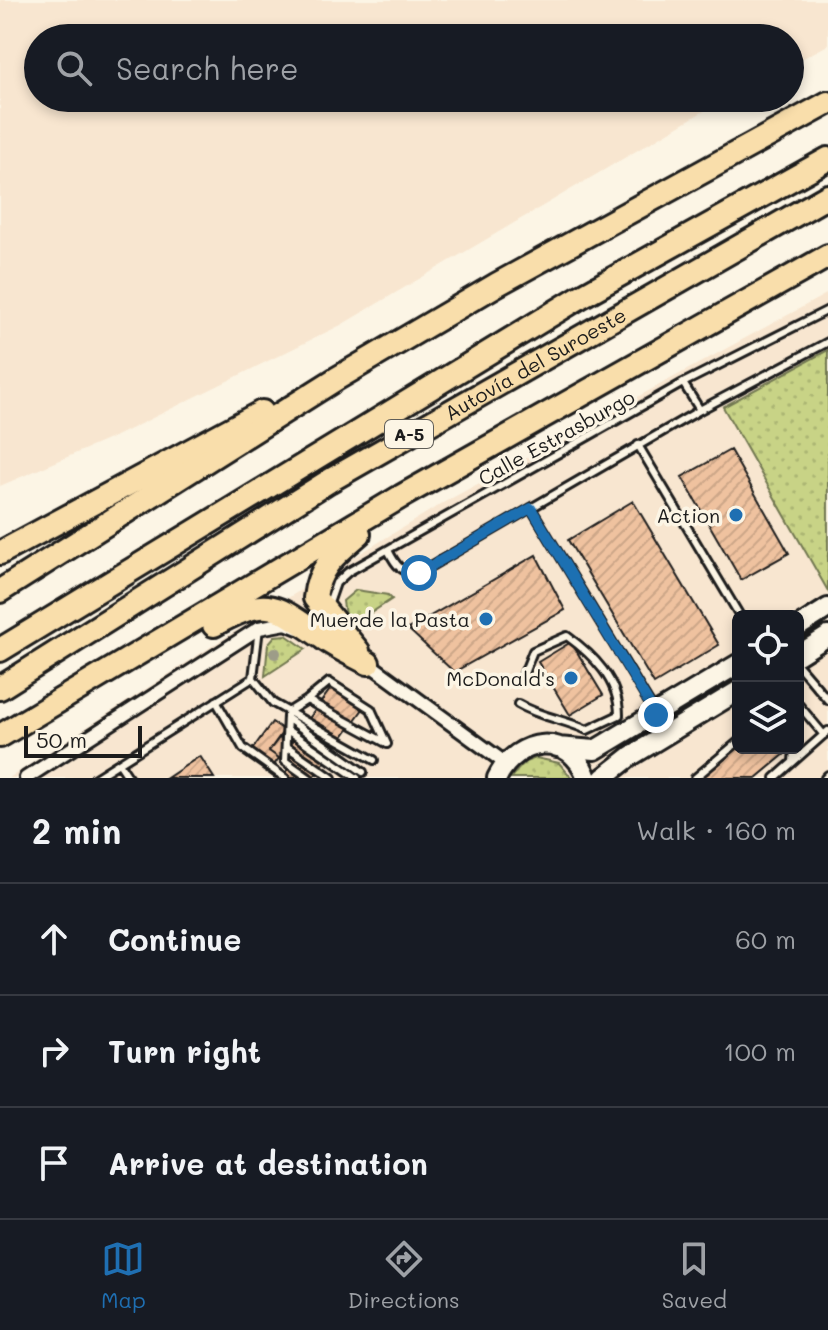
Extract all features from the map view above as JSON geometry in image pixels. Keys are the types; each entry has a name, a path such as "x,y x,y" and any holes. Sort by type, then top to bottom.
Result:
{"highway":[{"path":"0,591 336,379 496,285 828,103"},
{"name":"Autovía del Suroeste","path":"0,650 580,297 828,159"},
{"name":"Autovía del Suroeste","path":"0,688 329,481 828,196"},
{"path":"0,736 402,496 828,256"},
{"path":"0,553 23,544 223,430 336,379"},
{"path":"325,628 315,598 317,580 326,563 402,496"},
{"path":"115,669 173,648 249,608 267,607 291,613 325,628 368,663"}],"street":[{"path":"804,623 828,608"},
{"path":"26,778 259,628 286,623 325,628"},
{"path":"804,651 828,636"},
{"path":"368,663 501,770 528,747 595,750 732,668"},
{"path":"603,778 631,756 732,695"},
{"path":"557,747 579,762 587,778"}],"lane":[{"name":"Calle Estrasburgo","path":"325,628 329,597 336,583 348,572 683,383 828,310"},
{"path":"388,550 395,565 406,573 419,573 638,445 828,342"},
{"path":"683,383 700,410"},
{"path":"638,445 736,610"},
{"path":"531,508 656,715"},
{"path":"259,628 253,678 287,715 363,772"},
{"path":"518,704 537,716 561,718 587,730 619,715 619,698 594,657 567,636 533,651 523,676"},
{"path":"804,672 828,700"},
{"path":"95,778 253,678"},
{"path":"287,715 329,682 371,709 387,744 307,700"},
{"path":"216,701 243,748 285,778"},
{"path":"775,778 826,733 804,710"},
{"path":"287,715 285,761 309,778"},
{"path":"287,715 374,760"},
{"path":"287,730 357,778"},
{"path":"286,746 332,778"},
{"path":"695,778 732,747"},
{"path":"793,762 794,754"},
{"path":"119,763 129,778"}],"shaded area":[{"path":"0,0 828,0 828,45 804,58 804,24 24,24 24,112 702,112 341,325 116,436 0,486"},
{"path":"828,293 828,778 9,778 252,620 441,504"}],"green space":[{"path":"828,350 828,591 723,407"},
{"path":"356,590 388,595 392,599 354,624 345,616 343,601"},
{"path":"286,635 306,649 265,676 268,644 275,636"},
{"path":"536,758 559,763 572,778 510,778 525,762"}],"building":[{"name":"Action","path":"730,450 789,553 741,580 682,477"},
{"path":"633,501 719,645 654,684 568,540"},
{"name":"Muerde la Pasta","path":"536,555 565,610 454,672 408,629"},
{"name":"McDonald's","path":"571,642 603,695 570,715 538,662"},
{"path":"332,687 363,709 313,778 291,778 285,774 290,766 269,751 279,738 289,746"},
{"path":"272,722 284,730 269,751 279,758 274,765 252,750"},
{"path":"250,748 291,778 275,778 244,756"},
{"path":"732,752 785,754 756,778 701,778"},
{"path":"200,756 214,778 167,778"}],"place":[{"name":"Action","path":"736,515"},
{"name":"Muerde la Pasta","path":"486,619"},
{"name":"McDonald's","path":"571,678"}],"route":[{"path":"419,573 531,508 656,715"}]}
